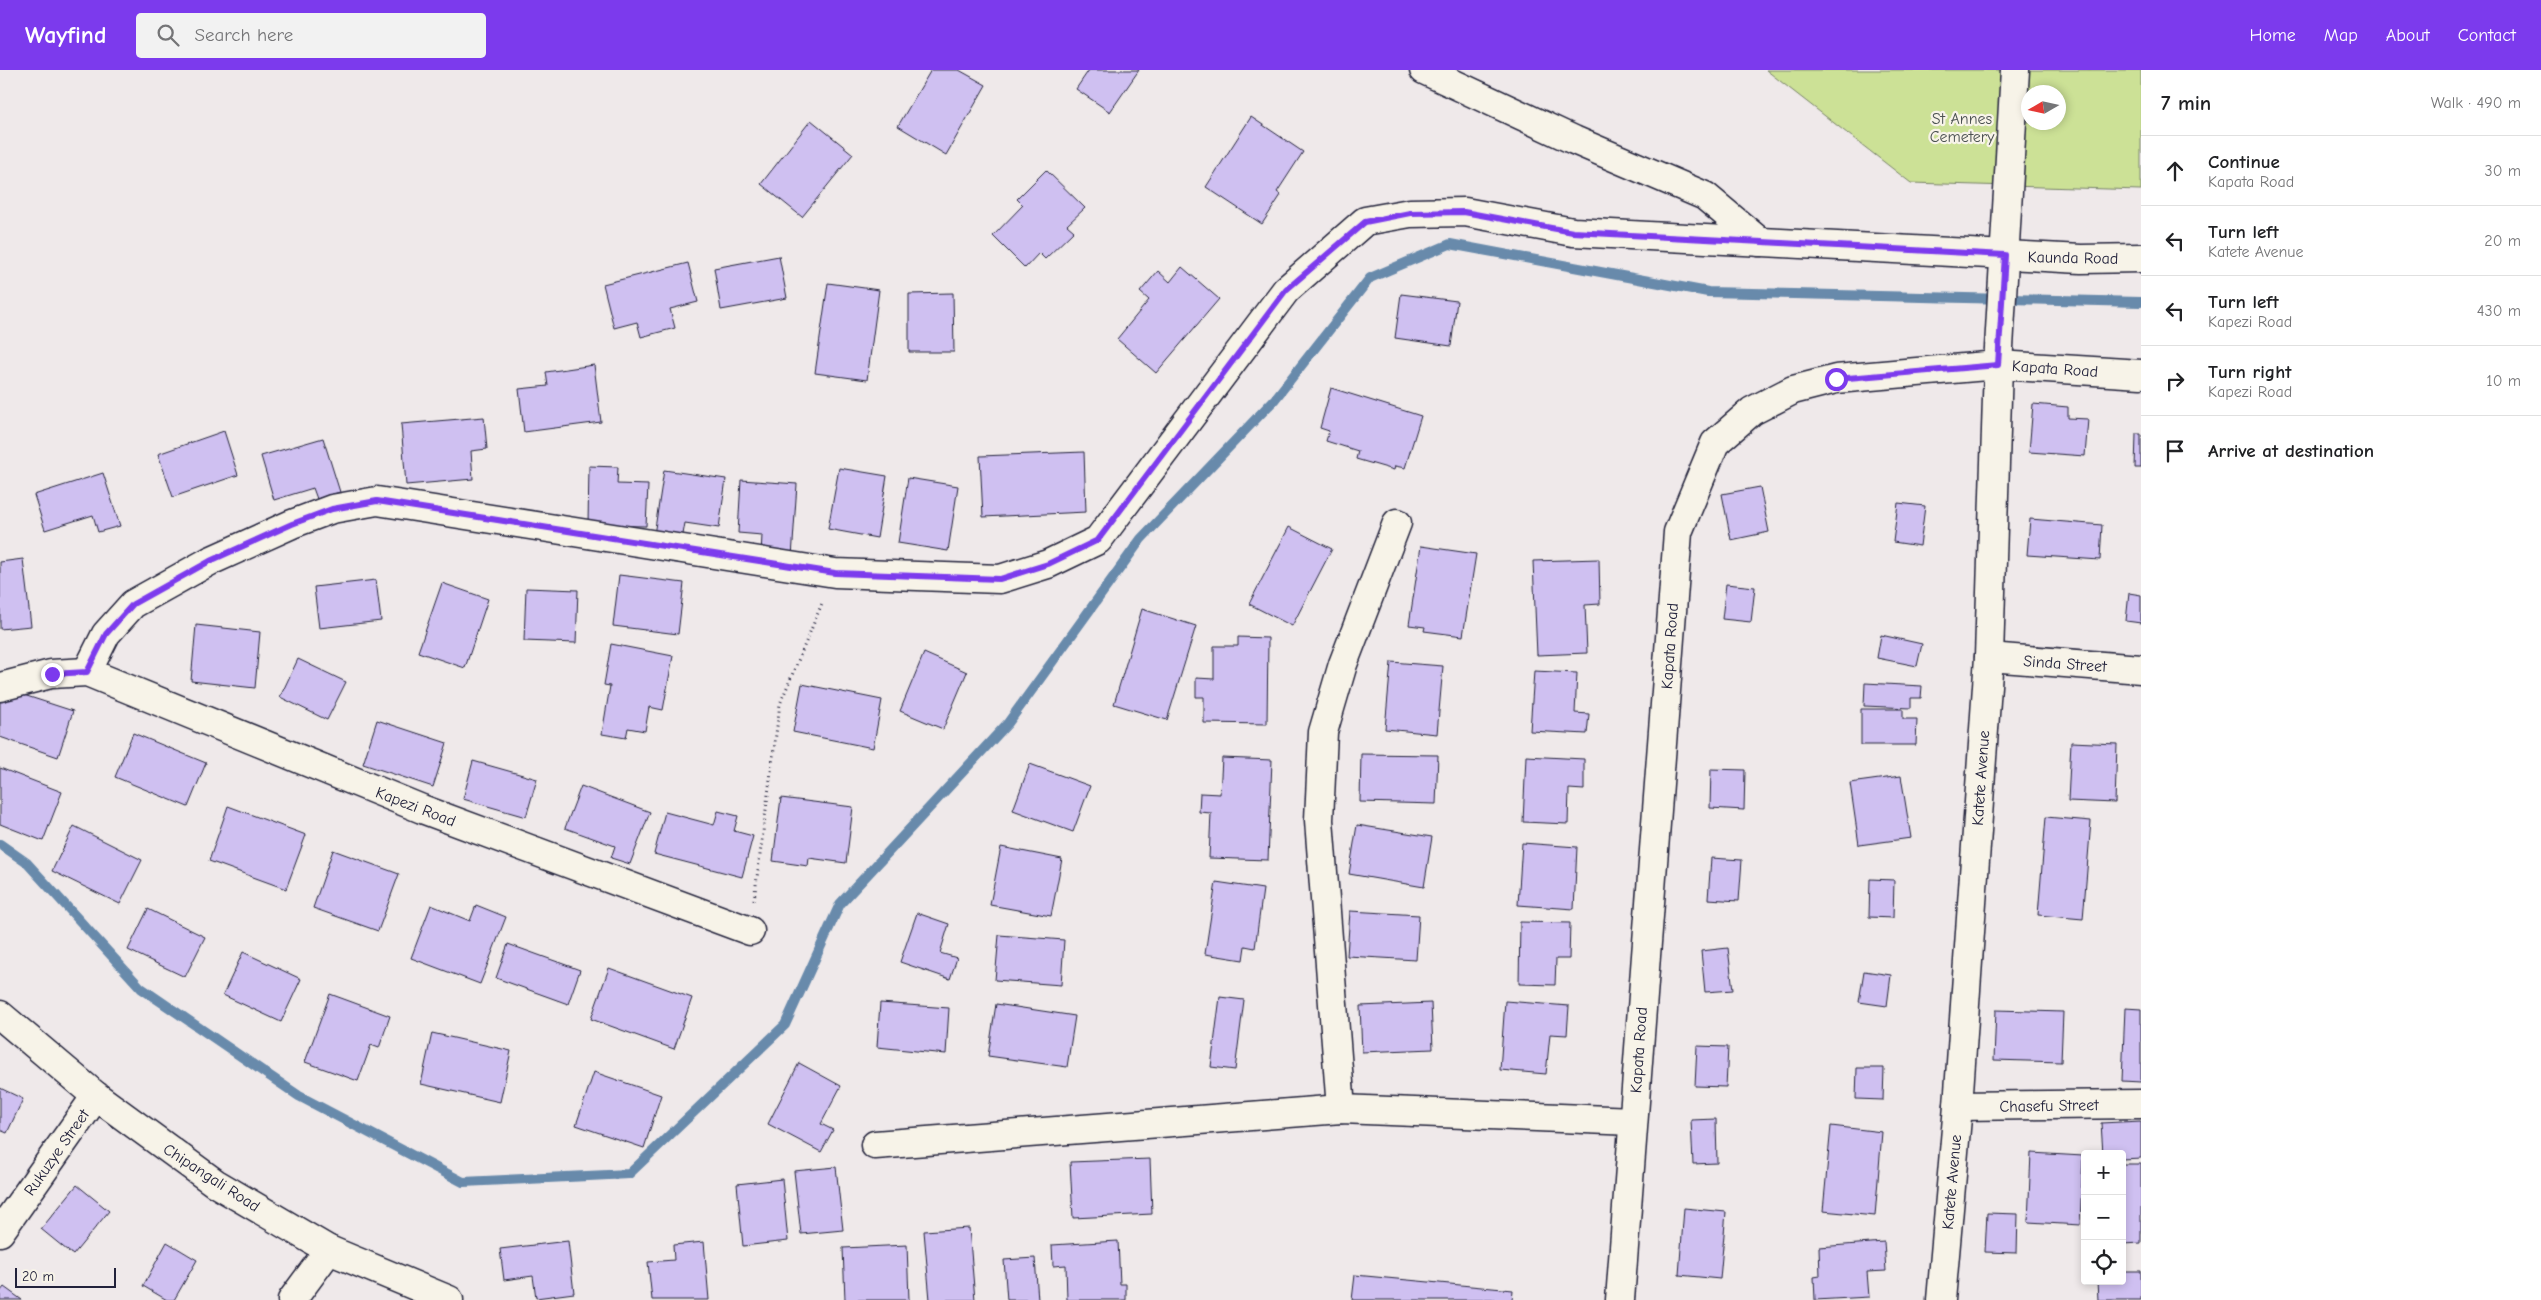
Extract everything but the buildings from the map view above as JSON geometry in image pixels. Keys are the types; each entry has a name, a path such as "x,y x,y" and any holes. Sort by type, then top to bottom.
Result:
{"street":[{"path":"1424,70 1574,140 1705,196 1760,242"},
{"name":"Katete Avenue","path":"1941,1300 1958,1106 1989,657 1998,365 2015,70"},
{"path":"87,672 106,634 133,604 210,561 292,524 332,509 377,501 835,573 1000,579 1048,564 1098,540 1286,290 1365,222 1410,213 1464,212 1573,232 2005,255"},
{"name":"Kaunda Road","path":"2005,255 2081,259 2141,258"},
{"name":"Kapata Road","path":"1620,1300 1678,532 1715,443 1752,411 1793,390 1836,379 1998,365 2141,374"},
{"path":"1341,1109 1319,820 1323,732 1343,664 1397,523"},
{"name":"Sinda Street","path":"1989,657 2141,669"},
{"name":"Kapezi Road","path":"0,687 52,674 87,672 422,809 750,931"},
{"name":"Chipangali Road","path":"0,1015 96,1096 215,1183 329,1250 449,1300"},
{"name":"Rukuzye Street","path":"0,1232 96,1096"},
{"name":"Chasefu Street","path":"1958,1106 2141,1104"},
{"path":"875,1145 1341,1109 1633,1121"},
{"path":"292,1300 329,1250"}],"path":[{"path":"750,931 780,704 835,573"}],"green space":[{"name":"St Annes Cemetery","path":"1766,70 2141,70 2141,190 1911,183"}],"waterway":[{"path":"0,844 27,863 141,988 299,1096 463,1182 629,1174 785,1025 840,904 1008,723 1141,539 1275,399 1370,278 1450,244 1708,292 2141,302"}],"route":[{"path":"52,674 87,672 106,634 133,604 210,561 292,524 332,509 377,501 835,573 1000,579 1048,564 1098,540 1286,290 1365,222 1410,213 1464,212 1573,232 2005,255 1998,365 1836,379"}]}
